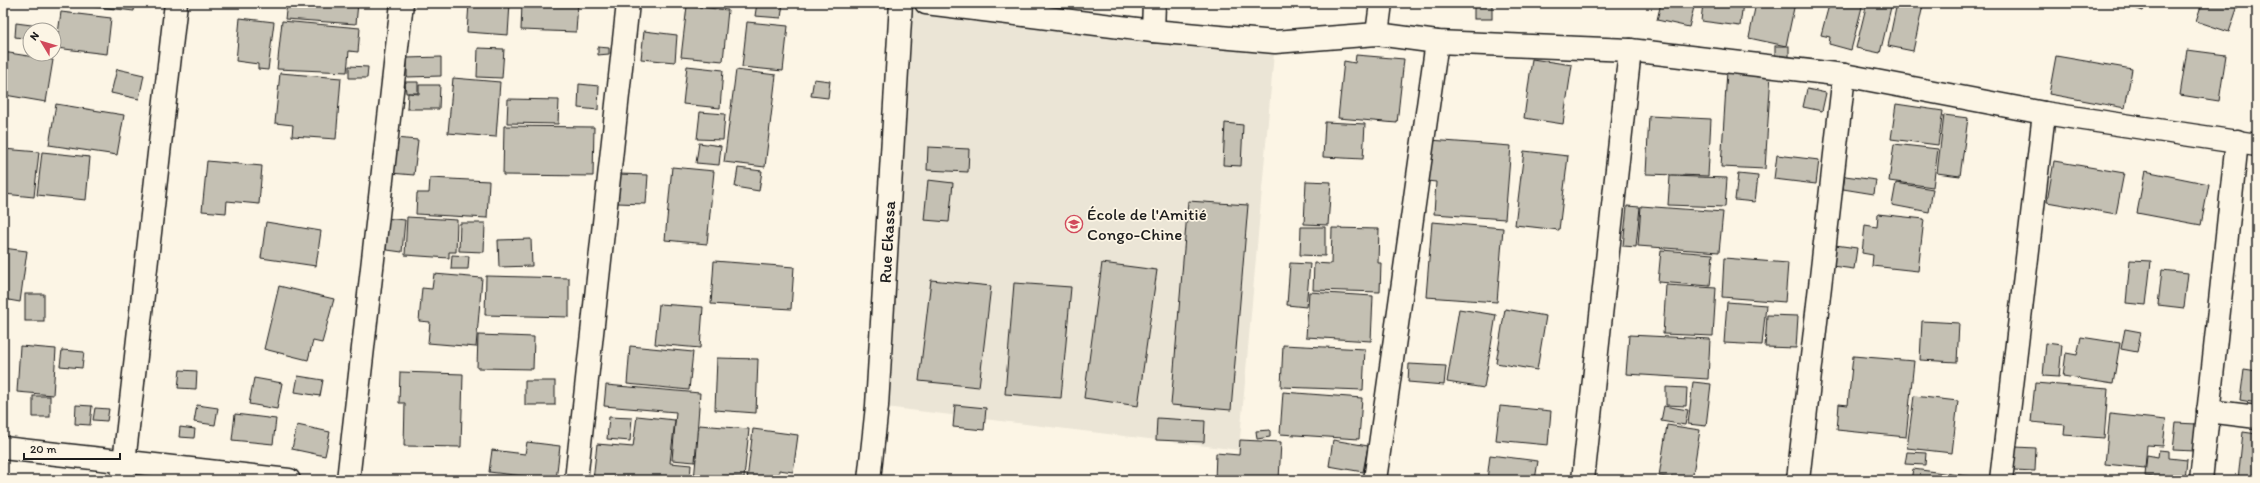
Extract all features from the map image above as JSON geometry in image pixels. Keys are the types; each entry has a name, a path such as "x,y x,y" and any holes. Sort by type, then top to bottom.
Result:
{"street":[{"path":"123,471 176,3"},
{"path":"348,480 402,3"},
{"path":"576,480 628,3"},
{"name":"Rue Ekassa","path":"869,480 877,406 902,3"},
{"path":"926,3 1153,31 1275,42 1377,34 1437,42 1630,50 1844,75 2044,113 2247,143 2208,411 2201,480"},
{"path":"1153,31 1154,3"},
{"path":"1377,34 1381,3"},
{"path":"1375,480 1437,42"},
{"path":"1583,480 1630,50"},
{"path":"1798,480 1844,75"},
{"path":"2001,480 2044,113"},
{"path":"2208,411 2257,417"},
{"path":"3,448 123,471 289,480"}],"shaded area":[{"name":"École de l'Amitié Congo-Chine","path":"901,3 928,3 1275,42 1239,450 877,406"}],"building":[{"path":"61,3 135,3 134,11"},
{"path":"287,3 358,3 356,24 285,19"},
{"path":"469,3 510,3 508,35 467,32"},
{"path":"522,3 578,3 576,32 521,30"},
{"path":"757,3 783,3 781,18 755,16"},
{"path":"1106,3 1132,3 1132,5"},
{"path":"1206,3 1252,3 1251,7"},
{"path":"1474,3 1492,3 1492,19 1474,19"},
{"path":"1661,3 1695,3 1689,27 1657,20"},
{"path":"1703,3 1743,3 1740,26 1701,21"},
{"path":"1756,3 1795,3 1786,46 1749,38"},
{"path":"1838,3 1863,3 1851,50 1829,44 1830,37 1821,35 1829,5 1837,7"},
{"path":"1867,3 1892,3 1880,53 1856,48"},
{"path":"1897,3 1923,5 1913,51 1888,46"},
{"path":"2127,3 2146,3 2143,11 2126,5"},
{"path":"2202,3 2239,3 2229,32 2196,21"},
{"path":"687,6 728,10 723,61 681,57"},
{"path":"61,12 111,18 107,54 62,49 62,22 60,22"},
{"path":"240,18 274,22 268,70 258,69 258,64 236,61"},
{"path":"282,21 360,28 358,52 349,51 347,72 277,69"},
{"path":"747,22 788,26 783,71 742,67"},
{"path":"16,23 22,24 22,38 15,37"},
{"path":"644,31 677,35 675,62 641,59"},
{"path":"1775,46 1789,46 1789,62 1775,62"},
{"path":"598,47 609,48 609,54 598,55"},
{"path":"478,48 504,49 502,78 477,77"},
{"path":"2187,50 2226,55 2219,101 2180,95"},
{"path":"3,52 22,55 22,62 53,62 46,102 5,95 3,110"},
{"path":"1356,55 1404,59 1397,123 1338,118 1344,61 1355,63"},
{"path":"2056,56 2132,69 2125,108 2049,94"},
{"path":"441,57 441,76 407,77 407,58"},
{"path":"1532,59 1572,65 1563,124 1524,118"},
{"path":"349,66 368,67 367,78 349,78"},
{"path":"687,66 723,70 720,108 683,104"},
{"path":"117,69 144,75 139,99 111,93"},
{"path":"736,70 776,75 765,167 724,162"},
{"path":"1727,71 1771,73 1765,169 1721,167"},
{"path":"280,73 341,78 336,139 292,136 293,125 275,123"},
{"path":"453,78 500,82 496,137 448,133"},
{"path":"814,79 830,81 828,98 811,96"},
{"path":"405,82 418,82 418,93 406,93"},
{"path":"579,84 599,86 598,110 578,108"},
{"path":"419,85 440,85 439,109 407,109 408,93 419,94"},
{"path":"1807,89 1826,93 1822,111 1803,107"},
{"path":"508,99 559,100 558,124 507,123"},
{"path":"56,104 124,115 117,155 49,145"},
{"path":"1896,104 1943,111 1938,145 1891,139"},
{"path":"700,112 725,114 723,140 697,139"},
{"path":"1944,115 1968,118 1960,176 1937,173"},
{"path":"1649,116 1711,119 1708,176 1646,174"},
{"path":"1325,122 1365,124 1363,159 1323,157"},
{"path":"1225,123 1243,125 1241,166 1223,165"},
{"path":"504,126 594,127 593,176 503,175"},
{"path":"394,138 418,140 414,175 390,173"},
{"path":"1430,140 1511,146 1505,219 1434,214 1436,182 1427,181"},
{"path":"699,143 721,146 719,165 696,163"},
{"path":"1894,144 1938,149 1933,187 1889,181"},
{"path":"928,147 969,149 968,172 927,170"},
{"path":"3,149 39,152 34,197 4,194 3,206"},
{"path":"1524,151 1568,156 1559,230 1515,225"},
{"path":"42,152 90,157 86,200 37,195"},
{"path":"1777,155 1819,160 1816,184 1774,179"},
{"path":"207,161 262,166 259,204 227,201 226,213 202,211"},
{"path":"2054,161 2124,173 2116,214 2047,202"},
{"path":"672,167 714,171 707,244 665,240"},
{"path":"738,168 762,171 759,191 735,187"},
{"path":"2145,171 2209,184 2201,225 2137,213"},
{"path":"619,174 648,175 646,204 617,203"},
{"path":"1738,174 1758,176 1755,202 1735,200"},
{"path":"1670,176 1727,178 1725,207 1668,205"},
{"path":"1845,176 1876,180 1874,194 1843,189"},
{"path":"430,178 489,181 487,218 416,214 417,193 429,193"},
{"path":"928,180 953,183 949,222 924,220"},
{"path":"1306,181 1331,182 1328,225 1304,224"},
{"path":"1896,183 1933,189 1929,212 1892,205"},
{"path":"1188,201 1248,205 1231,410 1171,405"},
{"path":"1627,206 1640,207 1636,247 1623,246"},
{"path":"1641,206 1723,212 1719,252 1638,246"},
{"path":"1878,214 1924,219 1918,271 1872,266 1873,255 1862,253 1865,225 1877,227"},
{"path":"407,217 457,220 456,252 449,252 449,258 405,255"},
{"path":"384,218 405,220 402,252 380,249"},
{"path":"266,222 321,231 316,266 261,258"},
{"path":"1432,222 1503,228 1497,302 1426,297"},
{"path":"460,223 485,223 484,252 459,251"},
{"path":"1301,227 1325,227 1325,256 1300,255"},
{"path":"1332,228 1379,229 1378,263 1381,263 1380,292 1313,290 1314,263 1331,264"},
{"path":"531,239 532,266 499,267 498,240"},
{"path":"1835,245 1857,248 1854,269 1832,266"},
{"path":"3,248 27,251 20,302 3,299"},
{"path":"1661,250 1713,254 1710,286 1658,282"},
{"path":"452,255 469,256 468,269 451,269"},
{"path":"1724,258 1788,263 1785,302 1722,297"},
{"path":"2130,260 2151,261 2146,305 2126,303"},
{"path":"714,261 794,267 791,309 711,304"},
{"path":"1102,263 1157,270 1138,406 1084,398"},
{"path":"1290,263 1310,264 1306,307 1287,305"},
{"path":"2162,270 2188,273 2184,308 2158,305"},
{"path":"434,274 482,278 476,347 428,343 430,322 419,321 422,288 432,289"},
{"path":"486,276 569,278 569,317 485,315"},
{"path":"931,280 991,286 979,387 919,381"},
{"path":"1014,283 1071,287 1061,398 1005,394"},
{"path":"1666,285 1716,288 1713,336 1663,334"},
{"path":"279,286 334,299 322,343 313,341 308,360 264,349"},
{"path":"1309,292 1373,296 1371,341 1306,337"},
{"path":"25,294 44,294 44,321 25,321"},
{"path":"1727,302 1766,305 1762,345 1724,343"},
{"path":"659,304 703,307 700,348 655,344"},
{"path":"1459,309 1496,315 1484,388 1447,382"},
{"path":"1505,309 1546,316 1537,370 1496,363"},
{"path":"1767,315 1798,316 1796,348 1765,347"},
{"path":"1922,321 1959,323 1957,362 1920,360"},
{"path":"2125,329 2141,332 2137,352 2121,349"},
{"path":"478,335 534,337 533,369 477,368"},
{"path":"1629,335 1710,339 1708,379 1626,374"},
{"path":"2081,337 2120,343 2113,384 2063,376 2066,353 2077,355"},
{"path":"2046,343 2062,345 2059,377 2043,376"},
{"path":"1283,345 1365,349 1363,390 1281,387"},
{"path":"20,346 56,349 53,395 17,392"},
{"path":"630,346 693,352 689,390 627,384"},
{"path":"62,350 84,352 82,368 60,366"},
{"path":"1853,356 1914,361 1906,437 1837,430 1839,404 1848,405"},
{"path":"717,358 758,359 756,413 715,410"},
{"path":"1409,364 1446,366 1444,385 1408,382"},
{"path":"2244,369 2257,371 2257,403 2240,400"},
{"path":"180,370 197,371 196,389 178,388"},
{"path":"400,372 463,374 461,447 404,446 405,403 399,403"},
{"path":"298,376 323,380 320,396 295,392"},
{"path":"254,378 282,383 277,409 249,404"},
{"path":"525,381 555,381 555,405 525,405"},
{"path":"1693,382 1711,384 1706,426 1688,424"},
{"path":"2035,383 2108,389 2104,438 2064,435 2065,425 2031,422"},
{"path":"606,385 700,393 695,462 672,460 676,412 604,406"},
{"path":"1666,387 1687,388 1686,406 1666,405"},
{"path":"1283,392 1362,398 1359,439 1280,434"},
{"path":"33,396 50,396 50,417 33,417"},
{"path":"1914,396 1958,401 1952,453 1907,448"},
{"path":"76,405 92,406 90,425 75,424"},
{"path":"197,405 218,408 215,425 194,422"},
{"path":"955,405 986,408 984,430 953,427"},
{"path":"1500,406 1551,411 1548,445 1496,440"},
{"path":"1664,406 1688,410 1685,425 1661,421"},
{"path":"95,408 109,409 107,421 93,420"},
{"path":"235,414 276,419 273,444 232,440"},
{"path":"2110,414 2166,420 2163,446 2147,445 2145,468 2105,464"},
{"path":"637,416 675,420 670,463 691,465 690,480 593,480 597,444 633,447"},
{"path":"609,417 632,418 630,441 607,439"},
{"path":"1157,418 1205,421 1204,442 1156,440"},
{"path":"2176,423 2196,424 2194,451 2173,450"},
{"path":"297,425 330,432 325,456 292,449"},
{"path":"699,425 749,429 744,478 732,477 731,480 694,480"},
{"path":"1667,425 1700,430 1692,480 1659,476"},
{"path":"180,427 195,429 194,438 179,437"},
{"path":"753,429 798,435 793,472 779,470 778,480 747,480"},
{"path":"1270,430 1270,437 1257,439 1256,431"},
{"path":"2243,432 2257,434 2257,480 2238,480"},
{"path":"1240,440 1281,442 1279,480 1215,480 1216,453 1239,455"},
{"path":"1333,440 1368,446 1363,472 1329,466"},
{"path":"527,442 560,446 556,480 489,472 492,450 525,454"},
{"path":"2015,447 2036,448 2035,471 2014,470"},
{"path":"2159,450 2169,451 2169,458 2187,460 2185,480 2145,476 2147,455 2158,457"},
{"path":"1907,452 1926,453 1925,465 1905,464"},
{"path":"1490,455 1538,461 1535,480 1487,480"},
{"path":"1913,469 1974,477 1973,480 1911,480"}],"place":[{"name":"École de l'Amitié Congo-Chine","path":"1074,224"}]}
